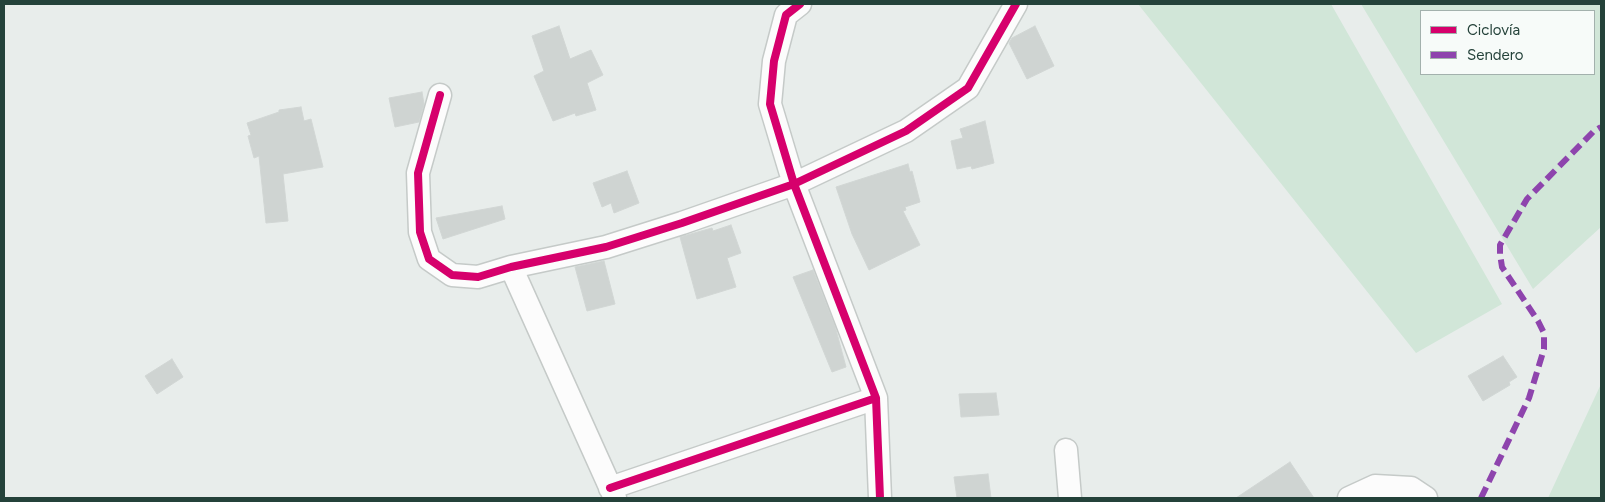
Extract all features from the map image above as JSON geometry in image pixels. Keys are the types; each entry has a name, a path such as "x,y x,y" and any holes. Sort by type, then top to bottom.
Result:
{"street":[{"path":"800,4 786,15 774,61 770,104 794,184 876,398 880,498"},
{"path":"440,96 418,173 420,232 429,259 452,276 478,277 511,267 606,248 682,223 794,184 906,131 968,88 1016,4"},
{"path":"511,267 612,493 876,398"},
{"path":"1066,450 1070,498"},
{"path":"1349,498 1375,486 1411,488 1426,498"}],"green space":[{"path":"1138,4 1331,4 1502,304 1416,353"},
{"path":"1361,4 1601,4 1601,227 1533,289"},
{"path":"1601,384 1601,498 1548,498"}],"building":[{"path":"559,26 570,59 591,50 603,75 587,83 596,110 576,116 575,113 553,121 534,76 544,71 532,36"},
{"path":"1035,26 1054,66 1027,79 1009,43 1012,38"},
{"path":"422,92 424,104 419,122 395,127 389,98"},
{"path":"301,107 304,121 311,119 323,167 283,174 288,221 266,223 259,156 254,158 248,136 251,135 247,123 279,112 279,110"},
{"path":"985,121 994,163 972,169 971,166 957,169 951,141 963,138 960,129"},
{"path":"908,164 910,172 912,171 920,202 905,207 906,210 903,211 920,245 869,270 852,234 836,187"},
{"path":"627,171 639,203 614,213 611,203 602,207 593,183"},
{"path":"502,206 505,219 443,239 436,218"},
{"path":"731,225 741,253 727,258 736,287 697,299 680,237 712,228 713,231"},
{"path":"604,261 615,304 587,311 575,267"},
{"path":"813,270 835,326 846,367 832,372 793,277"},
{"path":"1503,356 1517,377 1509,382 1510,385 1483,401 1468,376"},
{"path":"172,359 183,377 157,394 145,376"},
{"path":"996,393 999,415 961,417 959,394"},
{"path":"1290,462 1314,498 1236,498"},
{"path":"988,474 991,498 957,498 954,477"}],"marked path":[{"path":"1481,498 1529,398 1544,349 1544,333 1538,321 1502,267 1500,245 1527,199 1593,132 1601,127"}],"cycle path":[{"path":"800,4 786,15 774,61 770,104 794,184 876,398 880,498"},
{"path":"440,95 418,173 420,232 429,259 452,275 478,277 511,267 606,247 682,223 794,184 906,131 968,88 1016,4"},
{"path":"610,488 876,398"}]}
